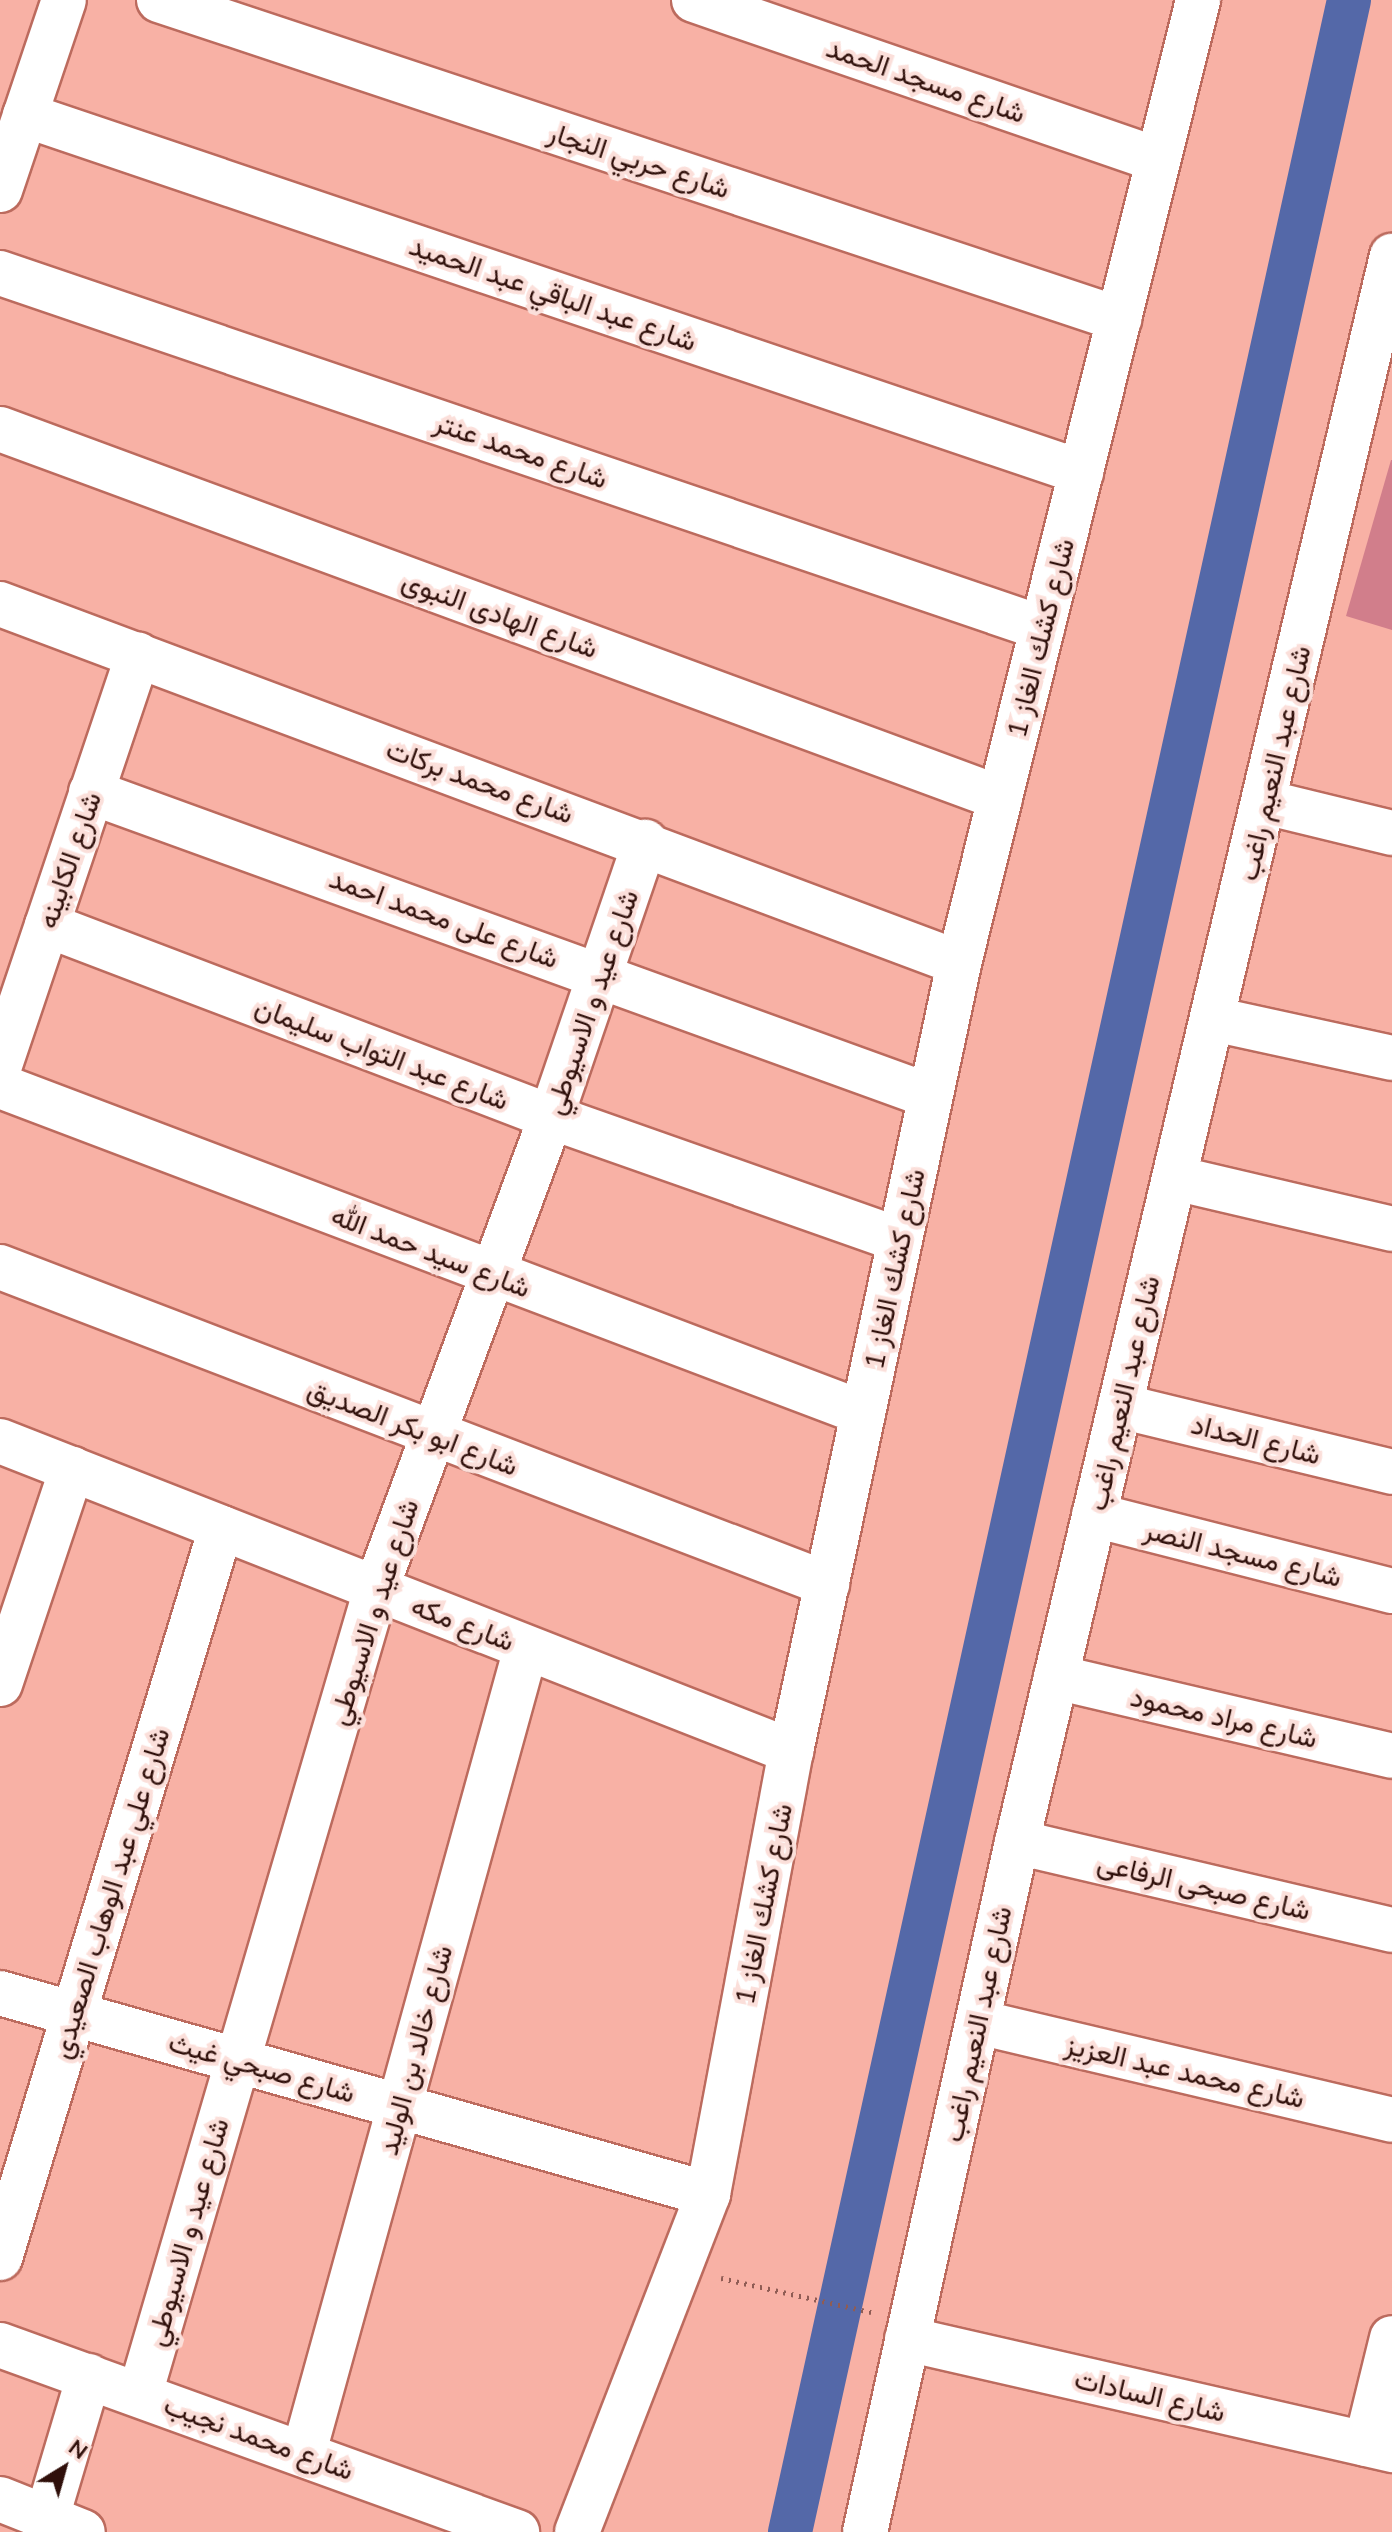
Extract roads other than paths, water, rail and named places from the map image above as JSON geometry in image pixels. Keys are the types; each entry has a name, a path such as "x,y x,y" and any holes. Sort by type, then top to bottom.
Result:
{"street":[{"path":"0,190 19,98 64,0"},
{"name":"شارع حربي النجار","path":"159,0 1119,319"},
{"name":"شارع مسجد الحمد","path":"694,0 1158,160"},
{"name":"شارع كشك الغاز 1","path":"577,2532 708,2194 791,1751 959,963 1198,0"},
{"name":"شارع عبد الباقي عبد الحميد","path":"19,98 1081,472"},
{"name":"شارع عبد النعيم راغب","path":"865,2532 1017,1842 1392,256"},
{"name":"شارع محمد عنتر","path":"0,273 1042,628"},
{"name":"شارع الهادى النبوى","path":"0,429 1000,798"},
{"name":"شارع محمد بركات","path":"0,604 645,842 959,963"},
{"name":"شارع الكابينه","path":"0,1065 138,655"},
{"name":"شارع على محمد احمد","path":"91,792 930,1096"},
{"path":"1265,802 1392,833"},
{"name":"شارع عيد و الاسيوطي","path":"140,2394 376,1589 551,1117 645,842"},
{"name":"شارع عبد التواب سليمان","path":"47,925 551,1117 900,1240"},
{"path":"1213,1019 1392,1058"},
{"name":"شارع سيد حمد الله","path":"0,1086 863,1413"},
{"path":"1175,1178 1392,1229"},
{"name":"شارع ابو بكر الصديق","path":"0,1267 827,1584"},
{"name":"شارع الحداد","path":"1120,1406 1392,1472"},
{"name":"شارع مكه","path":"0,1441 791,1751"},
{"path":"0,1684 72,1469"},
{"name":"شارع مسجد النصر","path":"1094,1515 1392,1591"},
{"name":"شارع علي عبد الوهاب الصعيدي","path":"0,2258 221,1528"},
{"name":"شارع خالد بن الوليد","path":"304,2452 526,1648"},
{"name":"شارع مراد محمود","path":"1056,1677 1392,1756"},
{"name":"شارع صبحى الرفاعى","path":"1017,1842 1392,1930"},
{"name":"شارع صبحي غيث","path":"0,1993 708,2194"},
{"name":"شارع محمد عبد العزيز","path":"978,2022 1392,2120"},
{"name":"شارع السادات","path":"909,2330 1379,2447"},
{"path":"1379,2447 1392,2338"},
{"name":"شارع محمد نجيب","path":"0,2345 304,2452 517,2532"},
{"path":"0,2499 65,2524 89,2376"}],"waterway":[{"path":"790,2532 1349,0"}]}
